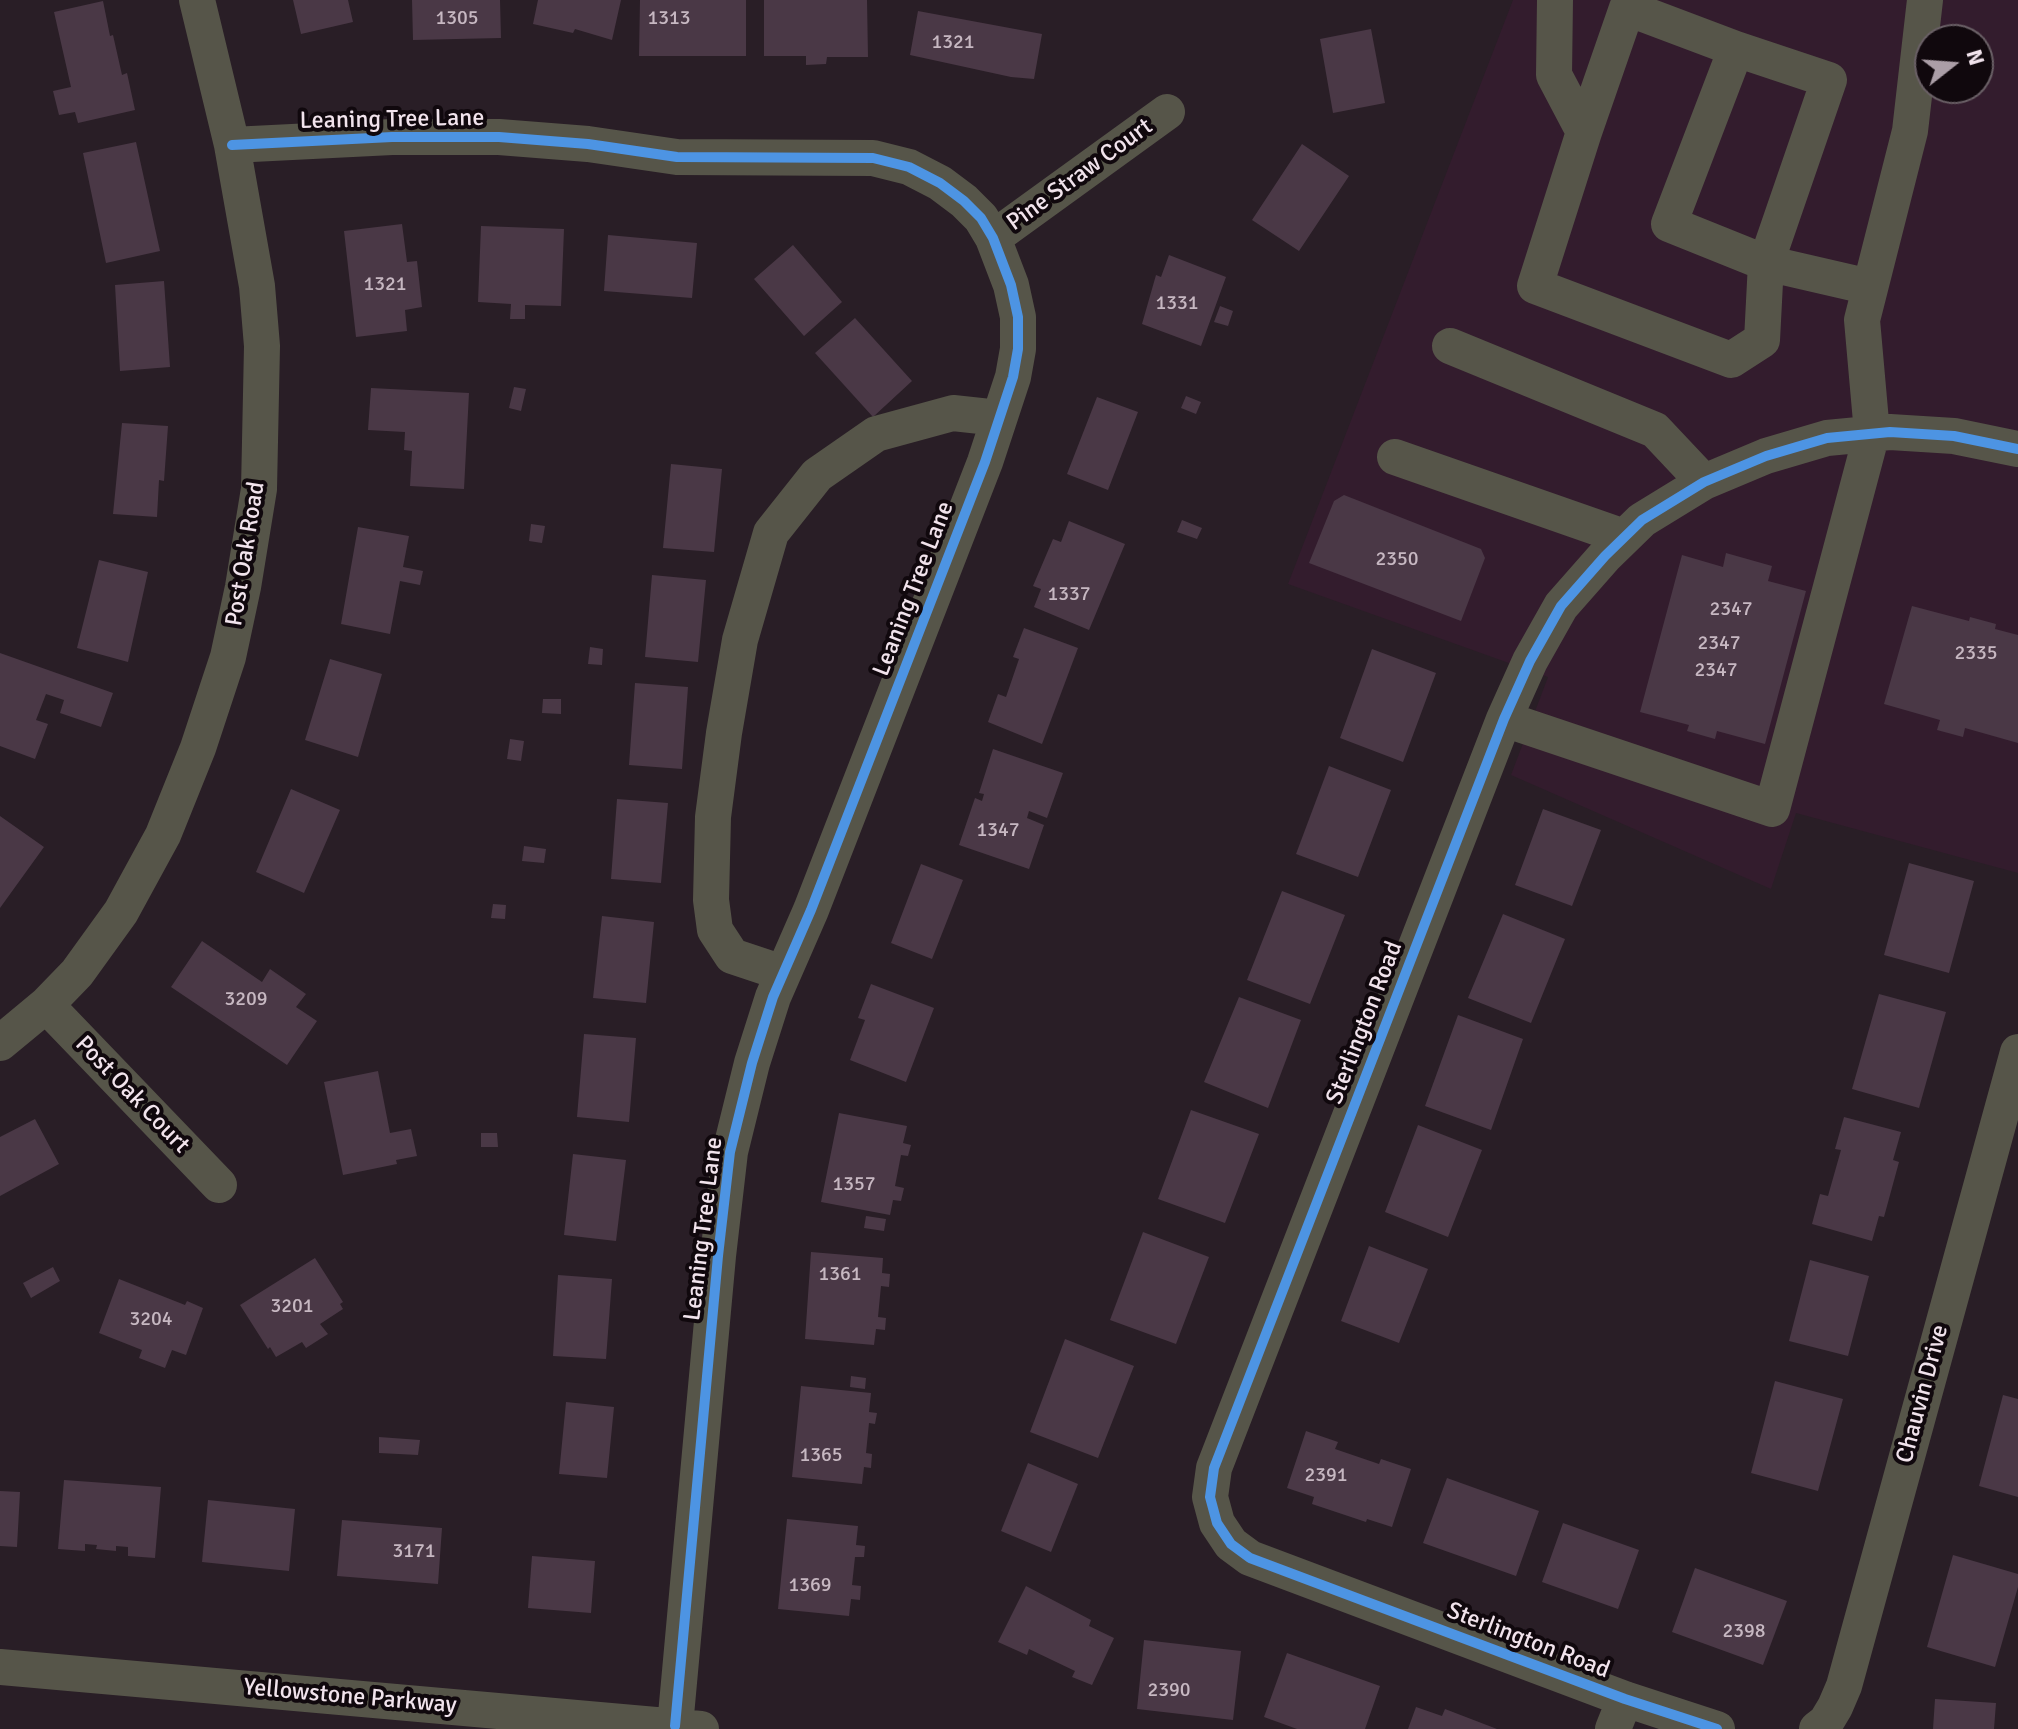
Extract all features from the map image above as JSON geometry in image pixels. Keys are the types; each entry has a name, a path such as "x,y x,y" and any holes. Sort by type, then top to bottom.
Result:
{"street":[{"name":"Post Oak Road","path":"0,1043 46,1005 77,973 121,912 163,835 198,748 228,657 243,587 259,489 262,346 257,286 232,145 197,0"},
{"path":"1555,0 1554,75 1584,132"},
{"path":"1504,719 1772,809 1872,433 1862,320 1910,131 1925,0"},
{"path":"1627,8 1829,80 1766,263 1762,340 1731,360 1535,286 1584,132 1627,8"},
{"path":"1736,49 1669,224 1766,263 1870,287"},
{"name":"Pine Straw Court","path":"993,238 1167,112"},
{"name":"Leaning Tree Lane","path":"232,145 392,137 499,137 588,144 677,157 873,158 909,167 940,183 981,218 993,238 1011,285 1018,317 1018,349 1013,377 985,462 856,795 783,973 752,1063 730,1152 718,1256 688,1727"},
{"path":"1450,346 1655,430 1704,482"},
{"path":"783,973 732,956 715,930 711,900 713,817 724,733 740,640 771,533 817,475 876,434 953,413 999,418"},
{"name":"Sterlington Road","path":"1619,1714 1250,1558 1231,1544 1217,1523 1210,1497 1214,1468 1504,719 1530,661 1561,606 1642,520 1704,482 1766,456 1827,438 1890,432 1954,436 2018,449"},
{"path":"1395,457 1624,537"},
{"name":"Post Oak Court","path":"46,1005 219,1185"},
{"name":"Chauvin Drive","path":"1817,1729 1826,1722 1844,1686 2018,1052"},
{"name":"Yellowstone Parkway","path":"0,1667 688,1727"},
{"path":"1619,1714 1717,1729"}],"shaded area":[{"path":"1513,0 2018,0 2018,873 1796,813 1771,889 1511,775 1548,677 1288,584"}],"building":[{"path":"293,0 348,0 353,22 301,34"},
{"path":"412,0 500,0 501,38 413,40"},
{"path":"538,0 621,0 612,40 575,29 573,33 533,24"},
{"path":"640,0 746,0 746,56 639,56"},
{"path":"764,0 867,0 868,57 827,57 826,64 806,65 806,56 764,56"},
{"path":"103,1 110,36 113,35 122,75 127,73 135,110 78,123 75,112 59,115 53,91 71,87 54,12"},
{"path":"918,11 1042,34 1034,79 1011,77 910,55"},
{"path":"1371,29 1385,103 1333,113 1320,39"},
{"path":"136,142 160,251 106,263 83,153"},
{"path":"1302,144 1349,176 1299,251 1252,220"},
{"path":"402,224 407,262 417,261 422,307 405,310 407,331 356,337 344,231"},
{"path":"481,226 564,229 561,306 525,305 525,319 510,319 511,304 478,302"},
{"path":"608,235 697,243 692,298 604,291"},
{"path":"793,245 842,302 804,336 754,279"},
{"path":"1169,255 1226,277 1201,346 1142,324 1156,275 1161,277"},
{"path":"164,281 170,367 120,371 115,285"},
{"path":"1220,306 1233,311 1228,326 1214,322"},
{"path":"855,318 912,381 873,417 815,353"},
{"path":"514,387 526,389 521,411 509,408"},
{"path":"371,388 469,393 464,489 410,486 412,451 404,450 405,432 368,430"},
{"path":"1186,396 1201,402 1196,414 1181,408"},
{"path":"1097,397 1138,412 1108,490 1067,474"},
{"path":"122,423 168,426 164,481 159,480 157,517 113,514"},
{"path":"671,464 722,469 714,552 663,548"},
{"path":"1344,495 1481,549 1485,558 1461,621 1309,563 1334,501"},
{"path":"1182,520 1202,528 1197,539 1177,532"},
{"path":"1069,521 1125,544 1089,630 1034,607 1041,589 1033,586 1053,539 1061,542"},
{"path":"531,524 545,526 542,543 529,541"},
{"path":"358,527 409,536 403,567 423,571 420,585 400,581 390,634 341,624"},
{"path":"1726,553 1772,566 1768,581 1806,591 1765,744 1717,731 1715,739 1687,731 1689,725 1640,712 1682,555 1723,567"},
{"path":"99,560 148,572 128,662 77,648"},
{"path":"652,575 706,580 698,662 645,657"},
{"path":"1912,606 1969,621 1970,617 1996,624 1995,629 2018,635 2018,743 1965,728 1963,737 1937,730 1940,720 1884,704"},
{"path":"1024,628 1078,648 1042,744 988,722 998,694 1006,697 1019,659 1013,657"},
{"path":"590,647 603,649 602,665 588,664"},
{"path":"1372,649 1436,673 1403,762 1340,738"},
{"path":"0,653 113,693 101,727 60,713 64,700 46,694 36,720 48,724 35,759 0,746"},
{"path":"330,659 382,674 358,757 305,740"},
{"path":"635,683 688,687 682,769 629,765"},
{"path":"543,699 561,699 561,714 542,713"},
{"path":"510,739 524,741 521,761 507,759"},
{"path":"993,749 1063,773 1047,818 1029,811 1027,818 1044,825 1029,869 959,845 975,798 982,801 984,794 979,793"},
{"path":"1329,766 1391,790 1358,877 1296,854"},
{"path":"291,789 340,810 304,893 256,872"},
{"path":"617,799 668,803 661,883 611,879"},
{"path":"1543,809 1601,830 1572,906 1515,885"},
{"path":"0,816 44,847 0,908"},
{"path":"524,846 546,849 544,863 522,861"},
{"path":"1909,863 1974,881 1949,973 1884,955"},
{"path":"921,864 963,880 932,959 891,943"},
{"path":"1282,891 1345,915 1310,1004 1247,980"},
{"path":"493,904 506,905 505,919 491,918"},
{"path":"1503,914 1565,939 1531,1023 1468,998"},
{"path":"602,916 654,922 646,1003 593,998"},
{"path":"202,941 262,982 270,969 306,994 296,1007 317,1021 287,1065 171,987"},
{"path":"871,984 934,1008 906,1082 850,1060 865,1020 858,1018"},
{"path":"1879,994 1946,1012 1919,1108 1852,1089"},
{"path":"1239,997 1301,1020 1268,1108 1204,1082"},
{"path":"1458,1015 1523,1039 1491,1130 1425,1106"},
{"path":"584,1034 636,1038 629,1122 577,1117"},
{"path":"378,1071 390,1133 411,1129 417,1156 396,1160 397,1164 343,1175 324,1082"},
{"path":"1191,1110 1259,1134 1225,1223 1158,1199"},
{"path":"839,1113 907,1126 903,1143 911,1145 908,1156 901,1155 895,1186 904,1188 901,1201 893,1200 890,1215 821,1202"},
{"path":"1844,1117 1901,1132 1893,1160 1899,1162 1884,1217 1879,1216 1872,1241 1812,1224 1820,1194 1828,1196 1841,1150 1835,1149"},
{"path":"35,1119 59,1164 0,1196 0,1137"},
{"path":"1418,1125 1482,1150 1448,1237 1385,1212"},
{"path":"481,1133 497,1133 498,1147 481,1147"},
{"path":"573,1154 626,1160 616,1241 564,1235"},
{"path":"866,1216 886,1219 884,1231 864,1228"},
{"path":"1143,1232 1209,1257 1176,1344 1110,1320"},
{"path":"1369,1246 1428,1269 1399,1343 1341,1321"},
{"path":"811,1252 883,1258 882,1273 890,1274 889,1287 881,1286 878,1317 886,1318 885,1330 876,1329 874,1345 805,1339"},
{"path":"315,1258 343,1302 340,1304 343,1309 320,1324 328,1334 306,1348 302,1342 276,1357 240,1305"},
{"path":"1810,1260 1869,1276 1848,1356 1789,1341"},
{"path":"53,1267 60,1281 31,1298 23,1283"},
{"path":"558,1275 612,1279 606,1359 553,1356"},
{"path":"119,1279 185,1305 187,1301 203,1308 186,1355 172,1350 165,1368 139,1358 142,1350 99,1333"},
{"path":"1065,1339 1134,1366 1098,1458 1030,1432"},
{"path":"851,1376 866,1378 865,1389 850,1387"},
{"path":"1775,1381 1843,1399 1818,1491 1751,1473"},
{"path":"801,1386 871,1393 869,1412 877,1413 875,1424 869,1423 866,1453 872,1454 871,1468 864,1467 862,1484 792,1477"},
{"path":"2003,1395 2018,1399 2018,1497 1979,1486"},
{"path":"566,1402 614,1407 607,1478 559,1474"},
{"path":"1306,1431 1338,1442 1335,1449 1379,1464 1381,1459 1411,1469 1392,1527 1312,1504 1314,1497 1287,1488"},
{"path":"379,1437 420,1440 418,1455 379,1453"},
{"path":"1028,1463 1078,1484 1051,1552 1001,1531"},
{"path":"1447,1478 1539,1511 1516,1576 1423,1543"},
{"path":"64,1480 161,1487 155,1558 128,1556 128,1547 116,1546 116,1551 96,1549 97,1545 85,1544 85,1551 58,1549"},
{"path":"0,1491 20,1492 17,1547 0,1546"},
{"path":"208,1500 295,1509 289,1571 202,1562"},
{"path":"787,1519 858,1526 856,1545 865,1546 864,1557 855,1557 852,1585 861,1586 860,1600 851,1599 849,1616 778,1609"},
{"path":"342,1520 442,1528 438,1584 337,1576"},
{"path":"1563,1523 1639,1550 1618,1609 1542,1582"},
{"path":"1953,1555 2018,1574 2018,1587 1995,1667 1927,1647"},
{"path":"532,1556 595,1561 591,1613 528,1608"},
{"path":"1695,1568 1787,1601 1763,1665 1672,1632"},
{"path":"1026,1586 1091,1620 1089,1626 1114,1638 1092,1685 1072,1677 1075,1671 1029,1649 1027,1655 998,1642"},
{"path":"1144,1640 1241,1651 1233,1720 1137,1709"},
{"path":"1287,1653 1380,1686 1365,1729 1297,1729 1264,1717"},
{"path":"1935,1699 1996,1703 1994,1729 1933,1729"},
{"path":"1416,1707 1442,1716 1445,1709 1497,1729 1408,1729"}],"cycle path":[{"path":"232,145 392,137 499,137 588,144 677,157 873,158 909,167 940,183 964,201 981,218 993,238 1011,285 1018,317 1018,349 1013,377 985,462 811,910 773,997 752,1063 730,1152 675,1726"},
{"path":"1717,1729 1625,1699 1250,1558 1231,1544 1217,1523 1210,1497 1214,1468 1504,719 1530,661 1561,606 1642,520 1704,482 1766,456 1827,438 1890,432 1954,436 2018,449"}]}
